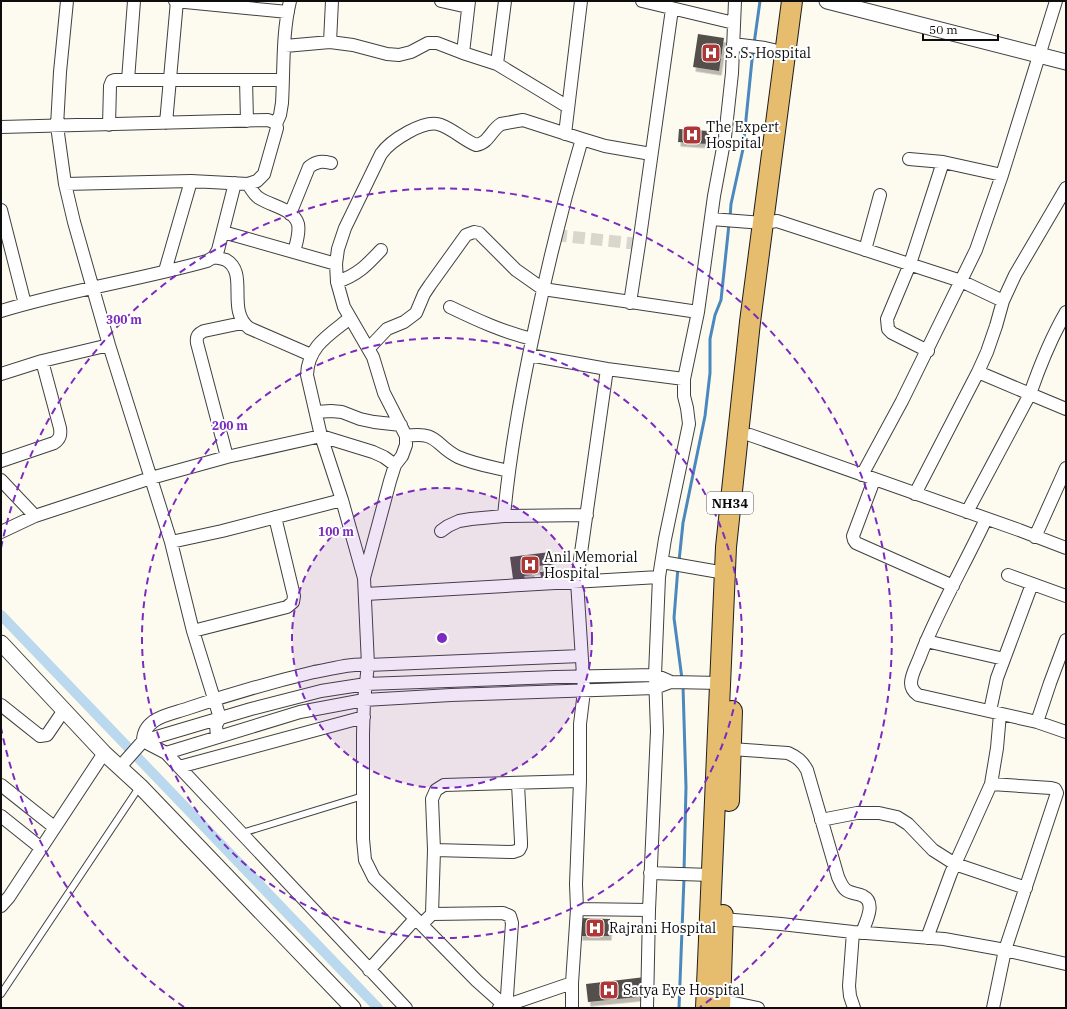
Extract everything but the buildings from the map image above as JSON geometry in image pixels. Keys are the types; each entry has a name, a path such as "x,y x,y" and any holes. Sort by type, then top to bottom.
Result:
{"highway":[{"name":"NH34","path":"715,1005 723,919 738,551 760,344 770,222 792,1"},
{"name":"NH34","path":"715,1005 695,874 711,682 725,573 729,505 750,322 770,222 805,1"}],"street":[{"path":"67,1 60,72 57,126 65,184 92,287 171,542 193,631 220,718 216,725 217,737"},
{"path":"128,80 134,1"},
{"path":"65,184 191,182 248,184 258,181 264,174 281,109 289,6 177,1 166,123"},
{"path":"330,42 332,1"},
{"path":"441,1 469,4 463,53"},
{"path":"497,64 505,1"},
{"path":"565,134 581,1"},
{"path":"642,1 734,23"},
{"path":"647,1008 650,873 656,731 655,675 660,577 679,466 689,424 684,396 684,379 698,312 725,137 732,73 735,1"},
{"path":"826,1 872,6 1040,56 1066,62"},
{"path":"862,475 928,351 976,250 1002,175 1056,1"},
{"path":"630,303 672,9"},
{"path":"285,46 330,42 353,45 387,54 399,55 411,52 428,43 437,43 497,64 568,107"},
{"path":"733,44 765,48 786,53"},
{"path":"109,125 110,83 115,80 283,80"},
{"path":"246,80 247,121"},
{"path":"1,127 268,120 276,124"},
{"path":"364,578 390,481 395,466 402,456 406,445 406,436 384,393 377,368 368,348 344,307 337,282 336,264 338,249 344,228 381,154 394,140 420,127 433,123 441,125 476,145 486,141 497,126 504,123 523,120 582,140 605,146 651,154"},
{"path":"504,516 518,410 532,339 559,221 582,140"},
{"path":"909,159 943,162 1002,175"},
{"path":"290,214 309,167 315,162 323,161 331,163"},
{"path":"928,351 892,333 888,328 887,319 910,264 943,162"},
{"path":"165,271 191,182"},
{"path":"1,311 92,287 207,261 214,256 218,250 235,183"},
{"path":"248,184 258,198 290,214 296,220 298,233 294,252"},
{"path":"915,494 978,372 987,352 1003,301 1015,275 1066,188"},
{"path":"866,250 880,195"},
{"path":"1,210 25,304"},
{"path":"711,220 770,222 866,250 961,281 1003,301"},
{"path":"223,232 336,264"},
{"path":"368,348 387,329 404,322 416,313 424,294 430,285 466,235 470,233 479,233 516,270 543,289 698,312"},
{"path":"337,282 358,273 381,250"},
{"path":"214,256 226,260 232,265 236,273 238,309 239,317 242,323 249,328 311,355"},
{"path":"450,307 497,329 532,339"},
{"path":"967,512 1030,394 1054,333 1066,312"},
{"path":"350,318 319,344 311,355 307,375 321,436 342,500 364,578 366,594 368,665 364,700 363,839 365,860 374,878 502,1007"},
{"path":"227,457 196,338 204,331 242,323"},
{"path":"1,374 42,361 109,345"},
{"path":"529,355 607,369 684,379"},
{"path":"1,461 54,443 58,439 60,428 42,361"},
{"path":"572,1008 572,983 577,909 576,884 580,780 580,724 584,691 577,581 607,369"},
{"path":"978,372 1066,409"},
{"path":"316,412 330,410 342,412 360,419 374,422 401,425"},
{"path":"750,435 1066,548"},
{"path":"1,532 34,516 151,478 227,457 321,436 373,452 395,466"},
{"path":"406,436 427,436 437,440 457,456 470,461 509,471"},
{"path":"1035,537 1066,468"},
{"path":"1,480 34,516"},
{"path":"874,480 853,536 856,543 953,586"},
{"path":"171,542 222,531 342,500"},
{"path":"441,531 448,526 459,522 504,516 587,515"},
{"path":"193,631 287,607 293,602 294,596 275,517"},
{"path":"986,519 926,641 912,678 911,685 913,692 918,695 1038,722 1066,732"},
{"path":"662,562 725,573"},
{"path":"1008,575 1066,596"},
{"path":"366,594 660,577"},
{"path":"927,938 938,904 991,784 997,748 995,712 992,698 1004,659 1032,584"},
{"path":"1038,722 1050,683 1066,640"},
{"path":"926,641 1004,659"},
{"path":"1,643 104,753 123,764 140,786 353,1008"},
{"path":"123,764 141,743 143,734 154,721 214,699 285,679 351,665 582,656"},
{"path":"141,743 250,708 321,691 366,684 583,676 655,675 671,682"},
{"path":"166,753 300,712 364,700 451,695 655,688 671,682 711,682"},
{"path":"1,706 40,736 47,735 64,710"},
{"path":"179,767 364,717"},
{"path":"141,743 166,753 406,1008"},
{"path":"731,749 788,753 803,763 807,770 841,884 846,891 853,894 863,895 868,900 870,906 869,914 857,932 849,986 850,996 854,1008"},
{"path":"1,906 9,897 104,753"},
{"path":"432,914 434,850 432,799 436,790 444,785 518,784 580,780"},
{"path":"434,850 513,852 519,850 522,842 518,784"},
{"path":"991,784 1051,788 1055,789 1057,793 1005,950 993,1008"},
{"path":"1,785 54,827"},
{"path":"821,820 857,813 879,813 897,817 908,824 933,850 955,864 1026,888"},
{"path":"1,816 41,848"},
{"path":"650,873 695,874"},
{"path":"577,909 649,910"},
{"path":"369,970 418,921 432,914 503,913 510,916 512,923 507,996 502,1007"},
{"path":"723,919 944,939 1005,950 1066,964"},
{"path":"502,1007 572,983"},
{"path":"715,1005 758,1008"}],"lane":[{"path":"1,994 140,786"},
{"path":"242,834 363,796"}],"waterway":[{"path":"754,44 760,1"},
{"path":"730,218 731,204 743,149 753,50"},
{"path":"679,561 683,523 705,416 710,373 710,339 715,315 721,300 729,224"},
{"path":"678,567 674,618 682,679"},
{"path":"1,615 378,1008"},
{"path":"683,686 686,787 684,872"},
{"path":"679,1008 684,878"}],"tunnel":[{"path":"555,235 639,244"}],"place":[{"name":"S. S. Hospital","path":"711,53"},
{"name":"The Expert Hospital","path":"692,135"},
{"name":"Anil Memorial Hospital","path":"530,565"},
{"name":"Rajrani Hospital","path":"595,928"},
{"name":"Satya Eye Hospital","path":"609,990"}]}
